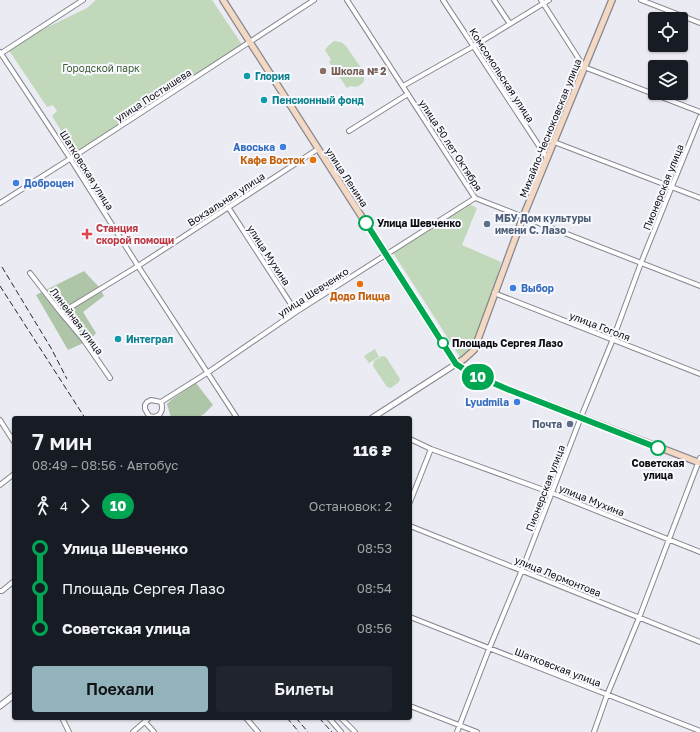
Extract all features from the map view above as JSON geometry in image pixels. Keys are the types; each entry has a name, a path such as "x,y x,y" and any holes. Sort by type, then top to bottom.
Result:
{"main road":[{"name":"улица Ленина","path":"223,0 456,364 470,373 507,389 699,462"},
{"name":"Михайло-Чесноковская улица","path":"456,364 464,360 474,350 523,217 612,0"}],"street":[{"path":"0,53 83,0"},
{"name":"улица Постышева","path":"0,203 314,0"},
{"name":"улица 50 лет Октября","path":"347,0 475,198 700,286"},
{"name":"Комсомольская улица","path":"443,0 547,158"},
{"path":"494,0 510,24"},
{"path":"403,86 474,46 542,2 550,0"},
{"path":"641,0 700,23"},
{"path":"542,2 584,67 700,112"},
{"name":"Шатковская улица","path":"0,53 70,158 236,416"},
{"path":"349,131 408,94"},
{"name":"Пионерская улица","path":"457,732 613,339 641,263 700,117"},
{"path":"554,142 700,198"},
{"name":"Вокзальная улица","path":"61,314 138,266 228,206 318,149"},
{"name":"улица Шевченко","path":"161,402 207,373 296,312 475,198"},
{"name":"улица Мухина","path":"228,206 296,312"},
{"name":"Линейная улица","path":"30,273 61,314 84,339 110,378"},
{"name":"улица Гоголя","path":"494,293 700,374"},
{"name":"Михайло-Чесноковская улица","path":"375,416 456,364"},
{"name":"улица Шевченко","path":"149,416 145,409 147,402 156,400 161,402"},
{"name":"улица Шевченко","path":"158,416 163,410 161,402"},
{"path":"0,420 12,439"},
{"name":"улица Мухина","path":"412,440 431,449 552,493 700,552"},
{"path":"412,497 431,449"},
{"path":"594,732 607,695 670,540 699,462"},
{"path":"0,485 12,476"},
{"name":"улица Лермонтова","path":"412,527 700,642"},
{"path":"0,591 12,582"},
{"name":"Шатковская улица","path":"412,618 700,731"},
{"path":"0,706 12,696"},
{"path":"412,707 477,732"},
{"path":"63,720 69,732"},
{"path":"248,720 258,732"},
{"path":"331,720 341,732"},
{"path":"343,720 355,732"},
{"path":"133,732 145,722 154,732"}],"green space":[{"name":"Городской парк","path":"96,0 212,0 243,46 76,155 52,116 57,111 53,105 47,107 8,49 21,40 87,8"},
{"path":"334,41 341,42 346,46 364,72 364,81 360,85 356,87 350,86 347,88 329,62 331,60 325,50"},
{"path":"469,204 477,208 462,245 501,262 492,299 474,350 460,357 392,251"},
{"path":"84,271 99,287 104,296 83,312 96,333 90,340 68,350 36,295"},
{"path":"375,349 379,357 369,363 364,356"},
{"path":"382,356 386,357 400,379 399,382 391,388 387,387 373,366 374,361"},
{"path":"196,383 213,405 200,416 170,416 167,404"}],"railway":[{"path":"2,267 51,348 67,379"},
{"path":"0,286 84,416"},
{"path":"289,720 299,732"},
{"path":"298,720 308,732"},
{"path":"321,720 332,732"}],"bus line":[{"name":"10","path":"366,223 456,364 470,373 507,389 658,448"}],"place":[{"name":"Школа № 2","path":"323,71"},
{"name":"Глория","path":"247,76"},
{"name":"Пенсионный фонд","path":"264,100"},
{"name":"Авоська","path":"283,147"},
{"name":"Кафе Восток","path":"313,160"},
{"name":"Доброцен","path":"16,183"},
{"name":"Улица Шевченко","path":"366,223"},
{"name":"МБУ Дом культуры имени С. Лазо","path":"487,224"},
{"name":"Станция скорой помощи","path":"87,234"},
{"name":"Додо Пицца","path":"360,284"},
{"name":"Выбор","path":"513,288"},
{"name":"Интеграл","path":"118,339"},
{"name":"Площадь Сергея Лазо","path":"443,343"},
{"name":"Lyudmila","path":"517,402"},
{"name":"Почта","path":"570,424"},
{"name":"Советская улица","path":"658,448"}]}
